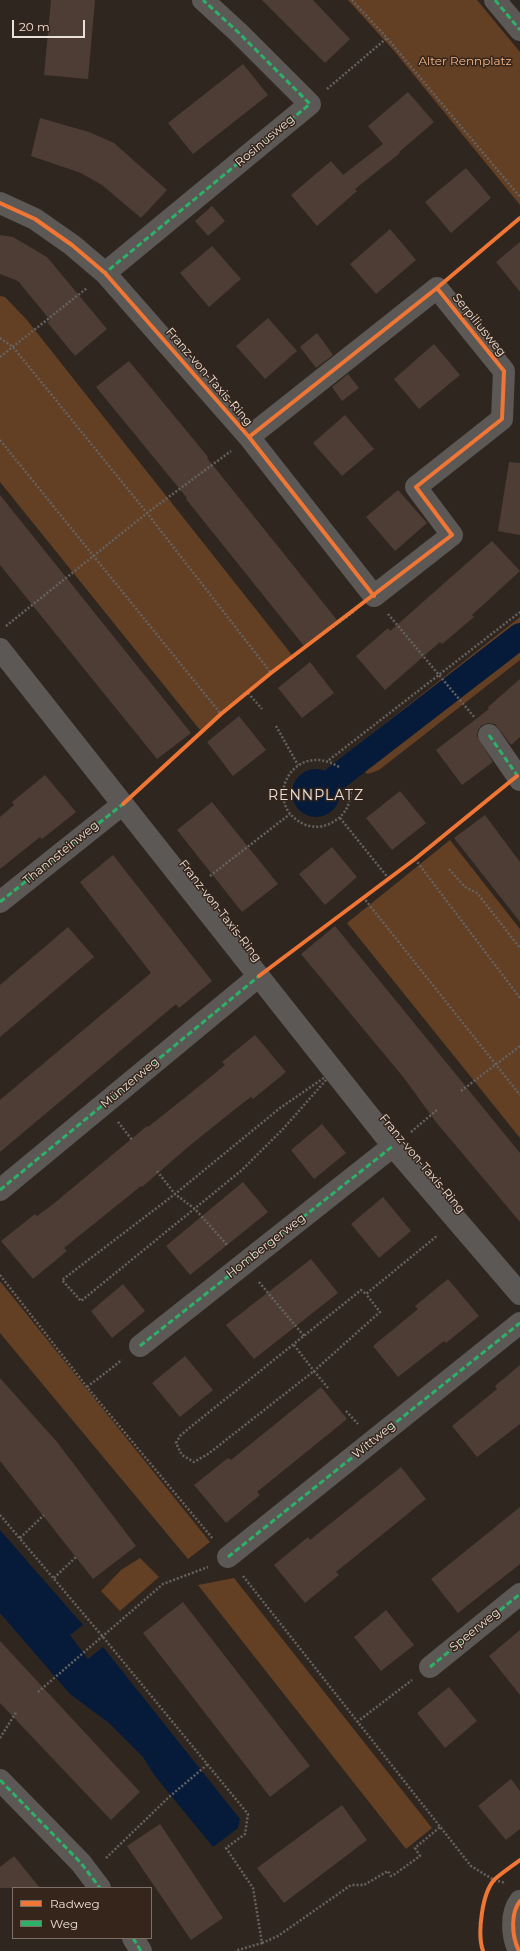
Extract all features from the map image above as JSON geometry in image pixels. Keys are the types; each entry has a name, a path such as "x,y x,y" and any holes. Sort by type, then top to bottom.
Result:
{"street":[{"path":"203,0 239,33 310,104"},
{"path":"495,0 520,30"},
{"name":"Rosinusweg","path":"105,273 310,104"},
{"name":"Franz-von-Taxis-Ring","path":"0,203 35,219 72,246 105,273 248,437 374,596"},
{"name":"Serpiliusweg","path":"248,437 437,288 504,371 502,419 416,488 452,535 374,596"},
{"name":"Franz-von-Taxis-Ring","path":"0,649 393,1146 520,1294"},
{"path":"489,735 519,776"},
{"name":"Thannsteinweg","path":"0,902 123,804"},
{"name":"Münzerweg","path":"0,1190 259,976"},
{"name":"Hombergerweg","path":"140,1346 393,1146"},
{"name":"Wittweg","path":"228,1557 520,1323"},
{"name":"Speerweg","path":"430,1667 520,1594"},
{"path":"0,1780 95,1881"},
{"path":"519,1951 513,1927 517,1905 520,1901"},
{"path":"133,1939 141,1951"}],"path":[{"path":"352,0 387,38 520,197"},
{"path":"310,104 387,38"},
{"path":"437,288 520,218"},
{"path":"0,357 105,273"},
{"path":"0,338 13,347 147,513 272,673"},
{"path":"0,631 147,513 248,437"},
{"path":"0,440 221,714"},
{"path":"123,804 221,714 272,673 374,596 463,704"},
{"path":"329,760 520,612"},
{"path":"248,693 262,709"},
{"path":"276,726 298,764"},
{"path":"339,767 329,760 315,759 298,764 290,772 285,782 283,793 285,804 290,814 298,821 309,826 320,827 330,824 340,818 347,809 351,798 351,786"},
{"path":"259,976 415,859 519,776"},
{"path":"192,891 290,814"},
{"path":"340,818 389,879"},
{"path":"415,859 520,998"},
{"path":"449,869 465,887 477,893 520,948"},
{"path":"363,897 520,1095"},
{"path":"461,1091 520,1046"},
{"path":"334,1071 283,1129 242,1170 81,1301 62,1280 175,1194 280,1108 334,1071"},
{"path":"393,1146 438,1109"},
{"path":"157,1171 175,1194 195,1209"},
{"path":"366,1294 456,1220"},
{"path":"0,1275 87,1387 228,1557 470,1866 494,1880"},
{"path":"361,1290 380,1312 314,1370 208,1454 194,1462 182,1455 176,1443 180,1436 294,1345 361,1290"},
{"path":"294,1345 328,1388"},
{"path":"87,1387 140,1346"},
{"path":"0,1515 103,1637 248,1814 245,1834 226,1848 254,1888 262,1944"},
{"path":"20,1538 44,1515"},
{"path":"54,1578 76,1557"},
{"path":"38,1692 82,1652 103,1637 163,1584 204,1569 228,1557"},
{"path":"357,1722 430,1667"},
{"path":"0,1738 17,1711"},
{"path":"95,1881 169,1797 208,1764"},
{"path":"235,1951 262,1944 278,1936 351,1885 364,1885 388,1871 391,1876 395,1874 420,1856 415,1848 440,1827"},
{"path":"491,1887 494,1880 499,1876"}],"green space":[{"name":"Alter Rennplatz","path":"348,0 477,0 520,52 520,205 395,52"},
{"path":"0,296 5,297 27,320 292,655 200,730 0,482"},
{"path":"520,617 520,660 379,770 368,774 360,767 354,759 352,753 358,745"},
{"path":"450,840 520,929 520,1138 347,923"},
{"path":"0,1281 210,1542 188,1559 0,1333"},
{"path":"140,1558 159,1577 120,1611 101,1591 121,1570"},
{"path":"234,1578 432,1828 406,1849 198,1585"}],"water":[{"path":"311,769 321,769 333,776 340,788 340,798 333,810 321,817 311,817 303,813 296,806 292,798 292,788 296,780 303,773"},
{"path":"0,1530 83,1625 70,1635 88,1659 103,1647 240,1819 238,1828 213,1847 155,1776 143,1757 109,1723 70,1694 0,1613"}],"building":[{"path":"51,0 95,0 88,79 44,75"},
{"path":"262,0 313,0 350,39 325,63"},
{"path":"243,64 268,95 193,154 168,123"},
{"path":"408,92 434,122 399,152 400,153 355,189 357,191 317,226 291,195 331,161 343,175 383,144 368,126"},
{"path":"40,118 89,132 114,143 167,190 141,218 102,185 81,173 31,156"},
{"path":"466,168 491,198 451,233 425,202"},
{"path":"212,206 225,221 208,236 195,221"},
{"path":"390,229 416,260 376,294 350,264"},
{"path":"0,235 13,237 47,257 107,329 75,356 47,322 50,320 18,281 0,274"},
{"path":"520,242 520,292 496,262"},
{"path":"212,246 241,279 209,307 180,273"},
{"path":"268,318 297,351 265,379 236,346"},
{"path":"317,333 333,355 316,368 300,347"},
{"path":"434,344 460,375 419,409 394,379"},
{"path":"129,361 208,457 207,458 337,620 304,646 186,499 187,498 96,387"},
{"path":"348,374 359,388 342,401 332,387"},
{"path":"345,415 374,449 342,476 313,443"},
{"path":"509,462 520,463 520,535 498,531"},
{"path":"398,490 427,523 395,551 366,517"},
{"path":"0,495 191,733 157,759 0,565"},
{"path":"492,541 520,571 472,615 474,617 442,644 440,642 385,690 356,656 388,628 390,631"},
{"path":"310,662 334,693 302,718 278,688"},
{"path":"520,679 520,737 511,745 495,724 488,723 482,725 478,730 477,736 493,762 462,785 436,750 489,709 488,707"},
{"path":"239,716 266,750 233,776 207,742"},
{"path":"45,775 76,812 42,839 40,837 0,869 0,817 14,805 12,802"},
{"path":"400,791 426,823 392,850 366,818"},
{"path":"212,802 278,884 242,912 177,830"},
{"path":"485,815 520,862 520,922 454,838"},
{"path":"332,847 357,877 325,905 299,874"},
{"path":"113,855 212,981 179,1008 176,1004 0,1152 0,1100 151,973 80,882"},
{"path":"335,926 520,1153 520,1222 436,1122 404,1078 301,954"},
{"path":"68,927 94,957 0,1037 0,985"},
{"path":"255,1035 286,1072 253,1099 251,1097 234,1110 142,1187 141,1186 64,1248 67,1251 33,1279 1,1241 35,1214 37,1216 52,1205 147,1126 148,1127 192,1092 225,1065 222,1062"},
{"path":"322,1124 346,1153 314,1179 291,1150"},
{"path":"243,1182 268,1212 190,1275 166,1246"},
{"path":"383,1197 411,1231 379,1258 351,1224"},
{"path":"311,1259 338,1293 254,1359 226,1325"},
{"path":"448,1279 479,1316 446,1343 444,1341 398,1377 373,1346 418,1309 415,1306"},
{"path":"123,1284 145,1311 112,1338 91,1311"},
{"path":"185,1356 213,1390 180,1417 152,1383"},
{"path":"520,1365 520,1424 477,1457 452,1426 497,1389 495,1386"},
{"path":"0,1378 57,1442 136,1546 93,1579 0,1461"},
{"path":"321,1387 347,1419 257,1492 260,1495 226,1523 194,1485 228,1458 231,1460"},
{"path":"401,1467 426,1499 336,1572 339,1575 305,1603 274,1565 308,1537 310,1540"},
{"path":"520,1507 520,1564 458,1613 431,1579"},
{"path":"183,1602 310,1766 270,1797 143,1633"},
{"path":"386,1610 414,1645 381,1671 354,1637"},
{"path":"520,1630 520,1695 489,1656"},
{"path":"0,1641 140,1792 111,1820 0,1703"},
{"path":"449,1687 477,1721 445,1748 417,1713"},
{"path":"511,1779 520,1791 520,1829 506,1840 478,1806"},
{"path":"342,1805 367,1840 284,1903 257,1868"},
{"path":"160,1824 223,1918 191,1940 127,1846"},
{"path":"14,1856 39,1887 0,1888 0,1867"}],"waterway":[{"path":"336,778 520,636"}],"marked path":[{"path":"107,276 105,273 310,104 239,33 203,0"},
{"path":"495,0 520,30"},
{"path":"489,735 519,778"},
{"path":"0,902 123,804"},
{"path":"0,1190 259,976"},
{"path":"140,1346 393,1146"},
{"path":"228,1557 520,1323"},
{"path":"430,1667 520,1594"},
{"path":"0,1780 81,1863 99,1887"},
{"path":"134,1939 141,1951"}],"cycle path":[{"path":"0,203 35,219 72,245 105,273 249,437 374,596"},
{"path":"437,288 520,218"},
{"path":"123,804 221,714 271,673 452,535 416,487 502,419 504,371 437,288 249,437"},
{"path":"259,976 415,859 517,776"},
{"path":"483,1951 481,1944 481,1924 487,1893 495,1879 520,1860"},
{"path":"519,1951 515,1939 513,1919 520,1901"}],"district":[{"name":"RENNPLATZ","path":"316,796"}]}
